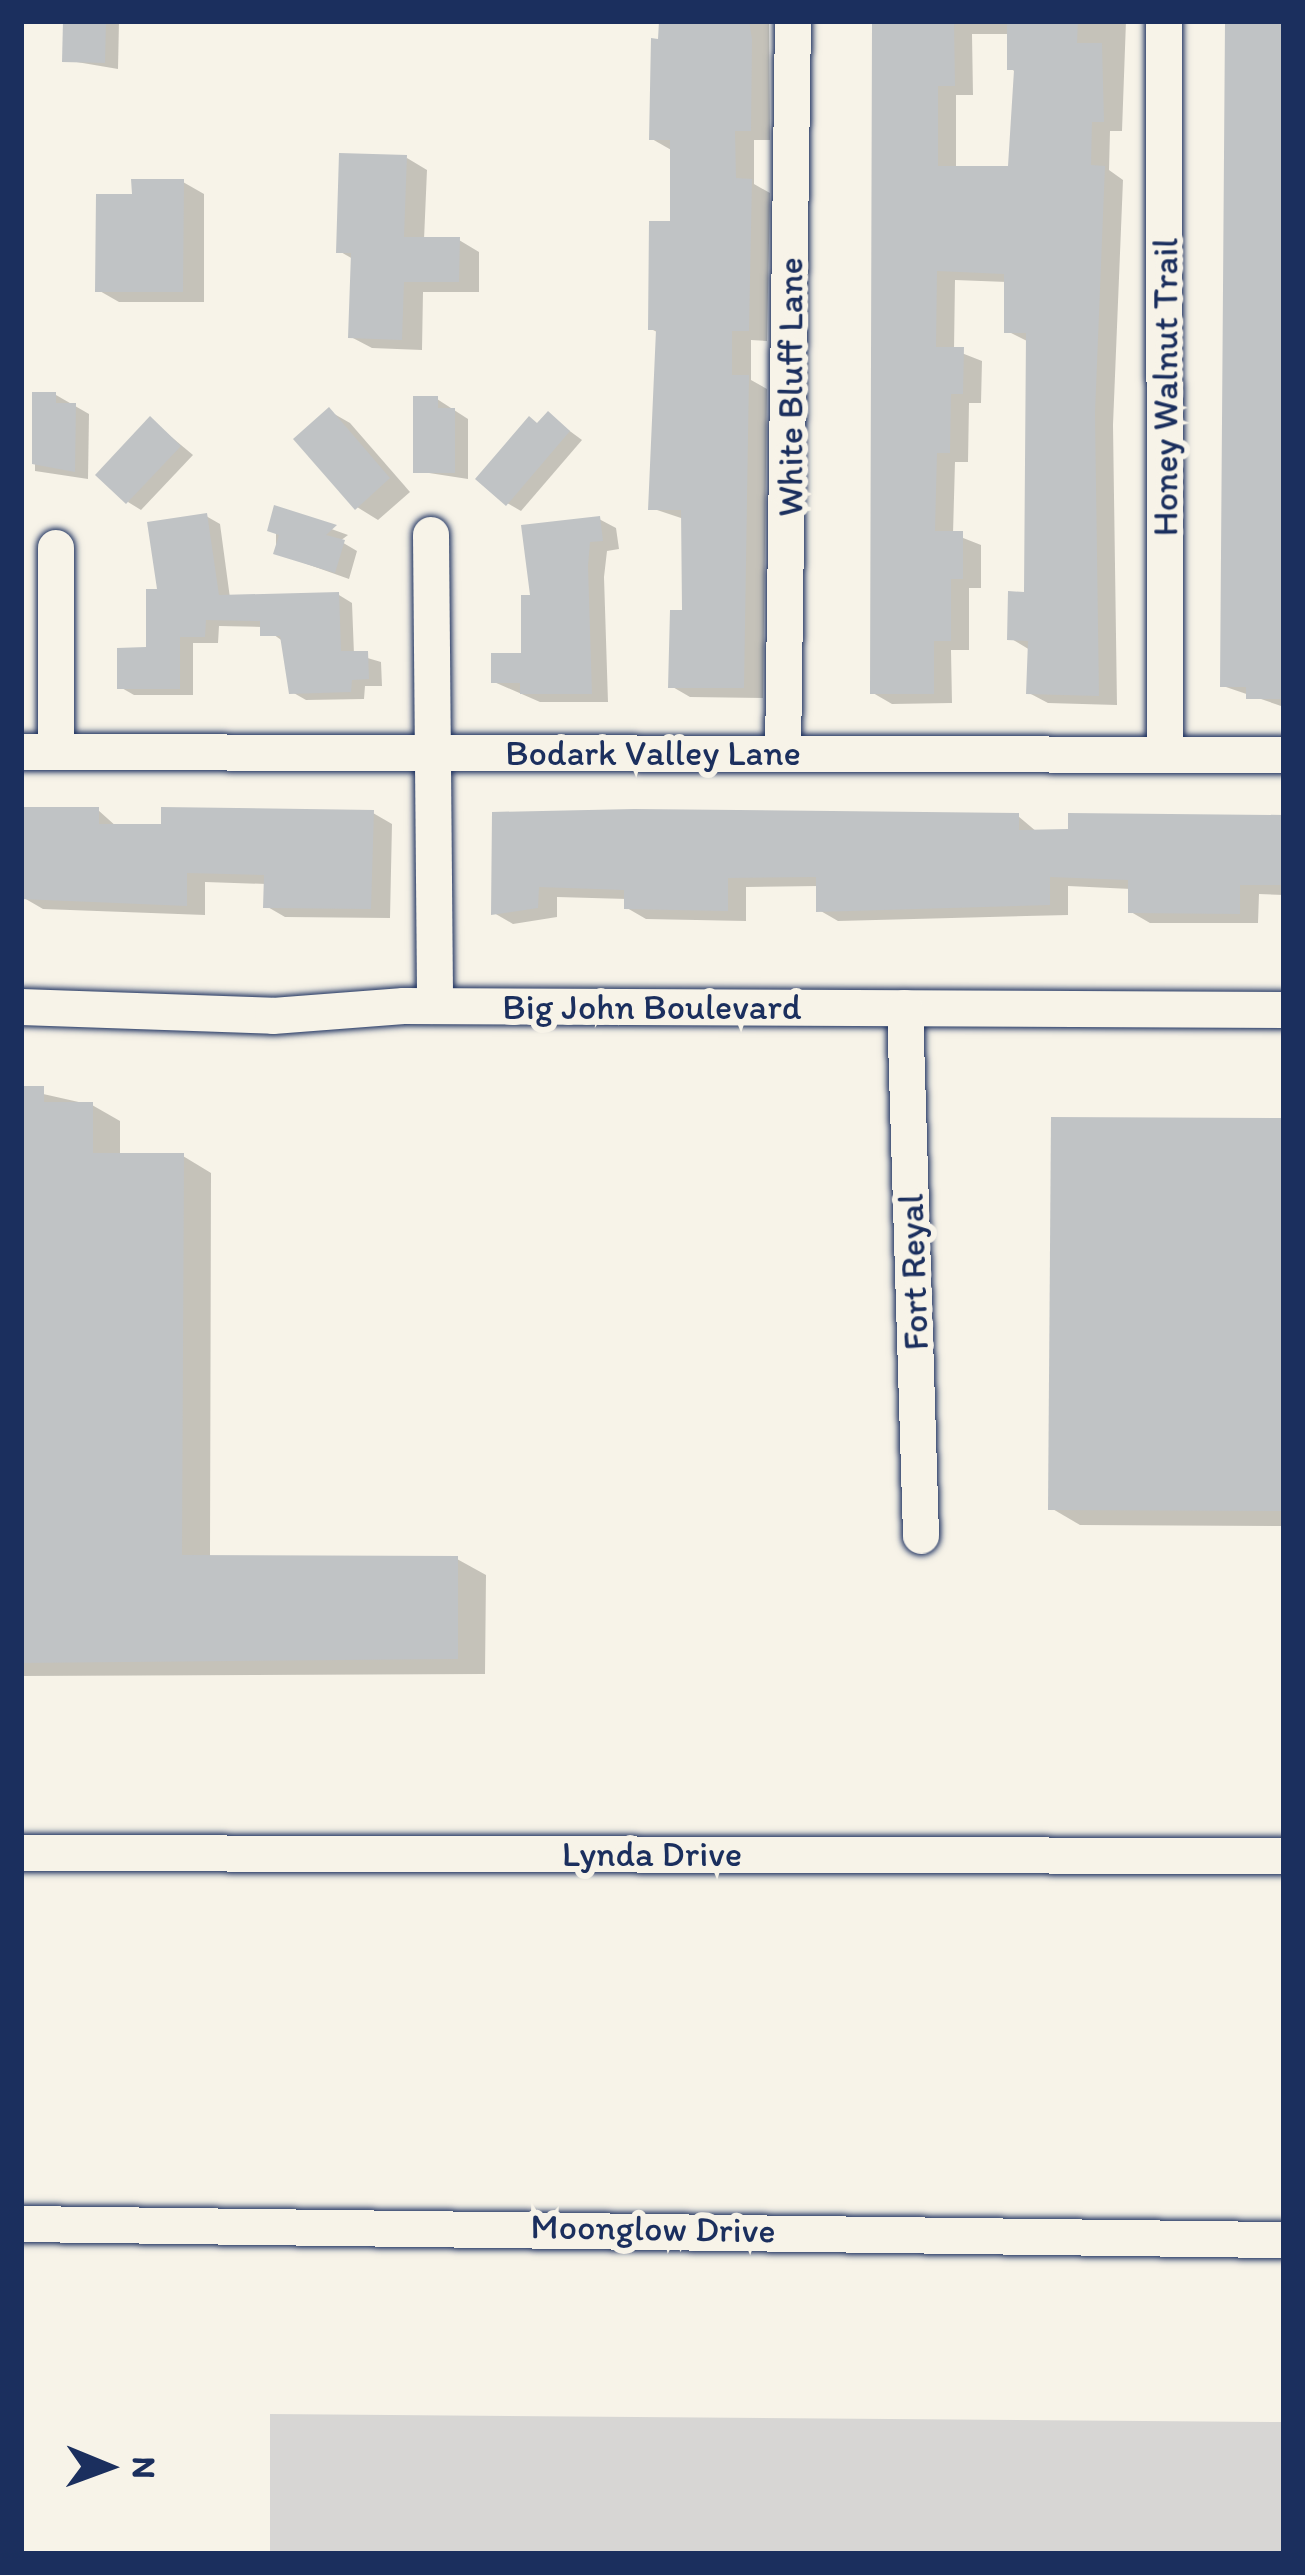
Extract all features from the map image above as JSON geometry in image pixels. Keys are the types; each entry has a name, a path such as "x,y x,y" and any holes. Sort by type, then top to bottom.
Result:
{"street":[{"name":"White Bluff Lane","path":"783,753 793,21"},
{"name":"Honey Walnut Trail","path":"1164,21 1165,753"},
{"path":"431,535 437,752 435,1006"},
{"path":"38,752 56,548"},
{"name":"Bodark Valley Lane","path":"38,752 1284,755"},
{"name":"Big John Boulevard","path":"21,1007 273,1016 435,1006 1284,1010"},
{"name":"Fort Reyal","path":"904,1008 921,1536"},
{"name":"Lynda Drive","path":"21,1853 1284,1856"},
{"name":"Moonglow Drive","path":"21,2224 1284,2240"}],"shaded area":[{"path":"270,2414 1284,2422 1284,2554 270,2554"}],"building":[{"path":"63,21 106,21 105,63 62,62"},
{"path":"659,21 749,21 752,39 751,131 735,131 736,178 752,179 749,331 732,331 732,375 749,375 744,688 668,688 670,610 682,610 681,510 648,510 656,330 648,330 649,221 670,221 670,140 649,140 651,38 658,39"},
{"path":"872,21 954,21 955,86 938,86 938,166 1008,166 1014,70 1007,70 1007,21 1078,21 1077,43 1102,43 1104,122 1092,122 1091,165 1105,166 1095,413 1099,696 1026,694 1028,641 1007,640 1008,591 1024,592 1026,333 1004,333 1004,274 937,271 936,347 964,347 963,394 951,394 950,453 937,453 935,531 963,531 963,579 951,579 951,641 934,641 934,694 870,694"},
{"path":"1225,21 1284,21 1284,699 1246,699 1246,687 1220,687"},
{"path":"339,153 407,155 404,237 460,237 459,282 404,282 402,340 348,338 351,253 336,253"},
{"path":"131,179 184,179 183,292 95,292 96,194 132,194"},
{"path":"32,392 56,392 56,403 76,403 75,472 32,464"},
{"path":"413,396 438,396 438,408 455,408 455,473 413,473"},
{"path":"329,407 390,478 355,510 293,439"},
{"path":"548,411 570,431 506,506 475,479 529,416 537,423"},
{"path":"150,416 181,446 126,504 95,475"},
{"path":"274,505 337,525 326,535 345,540 335,573 273,554 279,535 267,531"},
{"path":"207,513 219,595 339,592 341,651 368,651 369,679 352,680 351,692 289,694 280,636 260,636 260,621 206,620 205,637 180,637 180,689 117,689 117,648 146,647 146,589 157,589 147,522"},
{"path":"600,516 603,541 590,542 588,566 592,694 520,694 520,683 491,683 491,653 521,653 521,595 530,595 521,525"},
{"path":"21,807 99,807 99,824 161,824 161,807 374,810 371,909 263,908 264,875 187,873 187,906 21,899"},
{"path":"492,812 1019,813 1019,830 1068,829 1068,813 1284,815 1284,885 1240,885 1240,914 1128,913 1128,880 1050,877 1050,905 816,912 816,877 728,878 728,911 624,909 624,890 539,887 538,908 491,915"},
{"path":"21,1086 44,1086 44,1102 93,1102 93,1153 184,1153 182,1555 458,1556 458,1659 21,1663"},
{"path":"1051,1117 1284,1118 1284,1511 1048,1510"}]}
